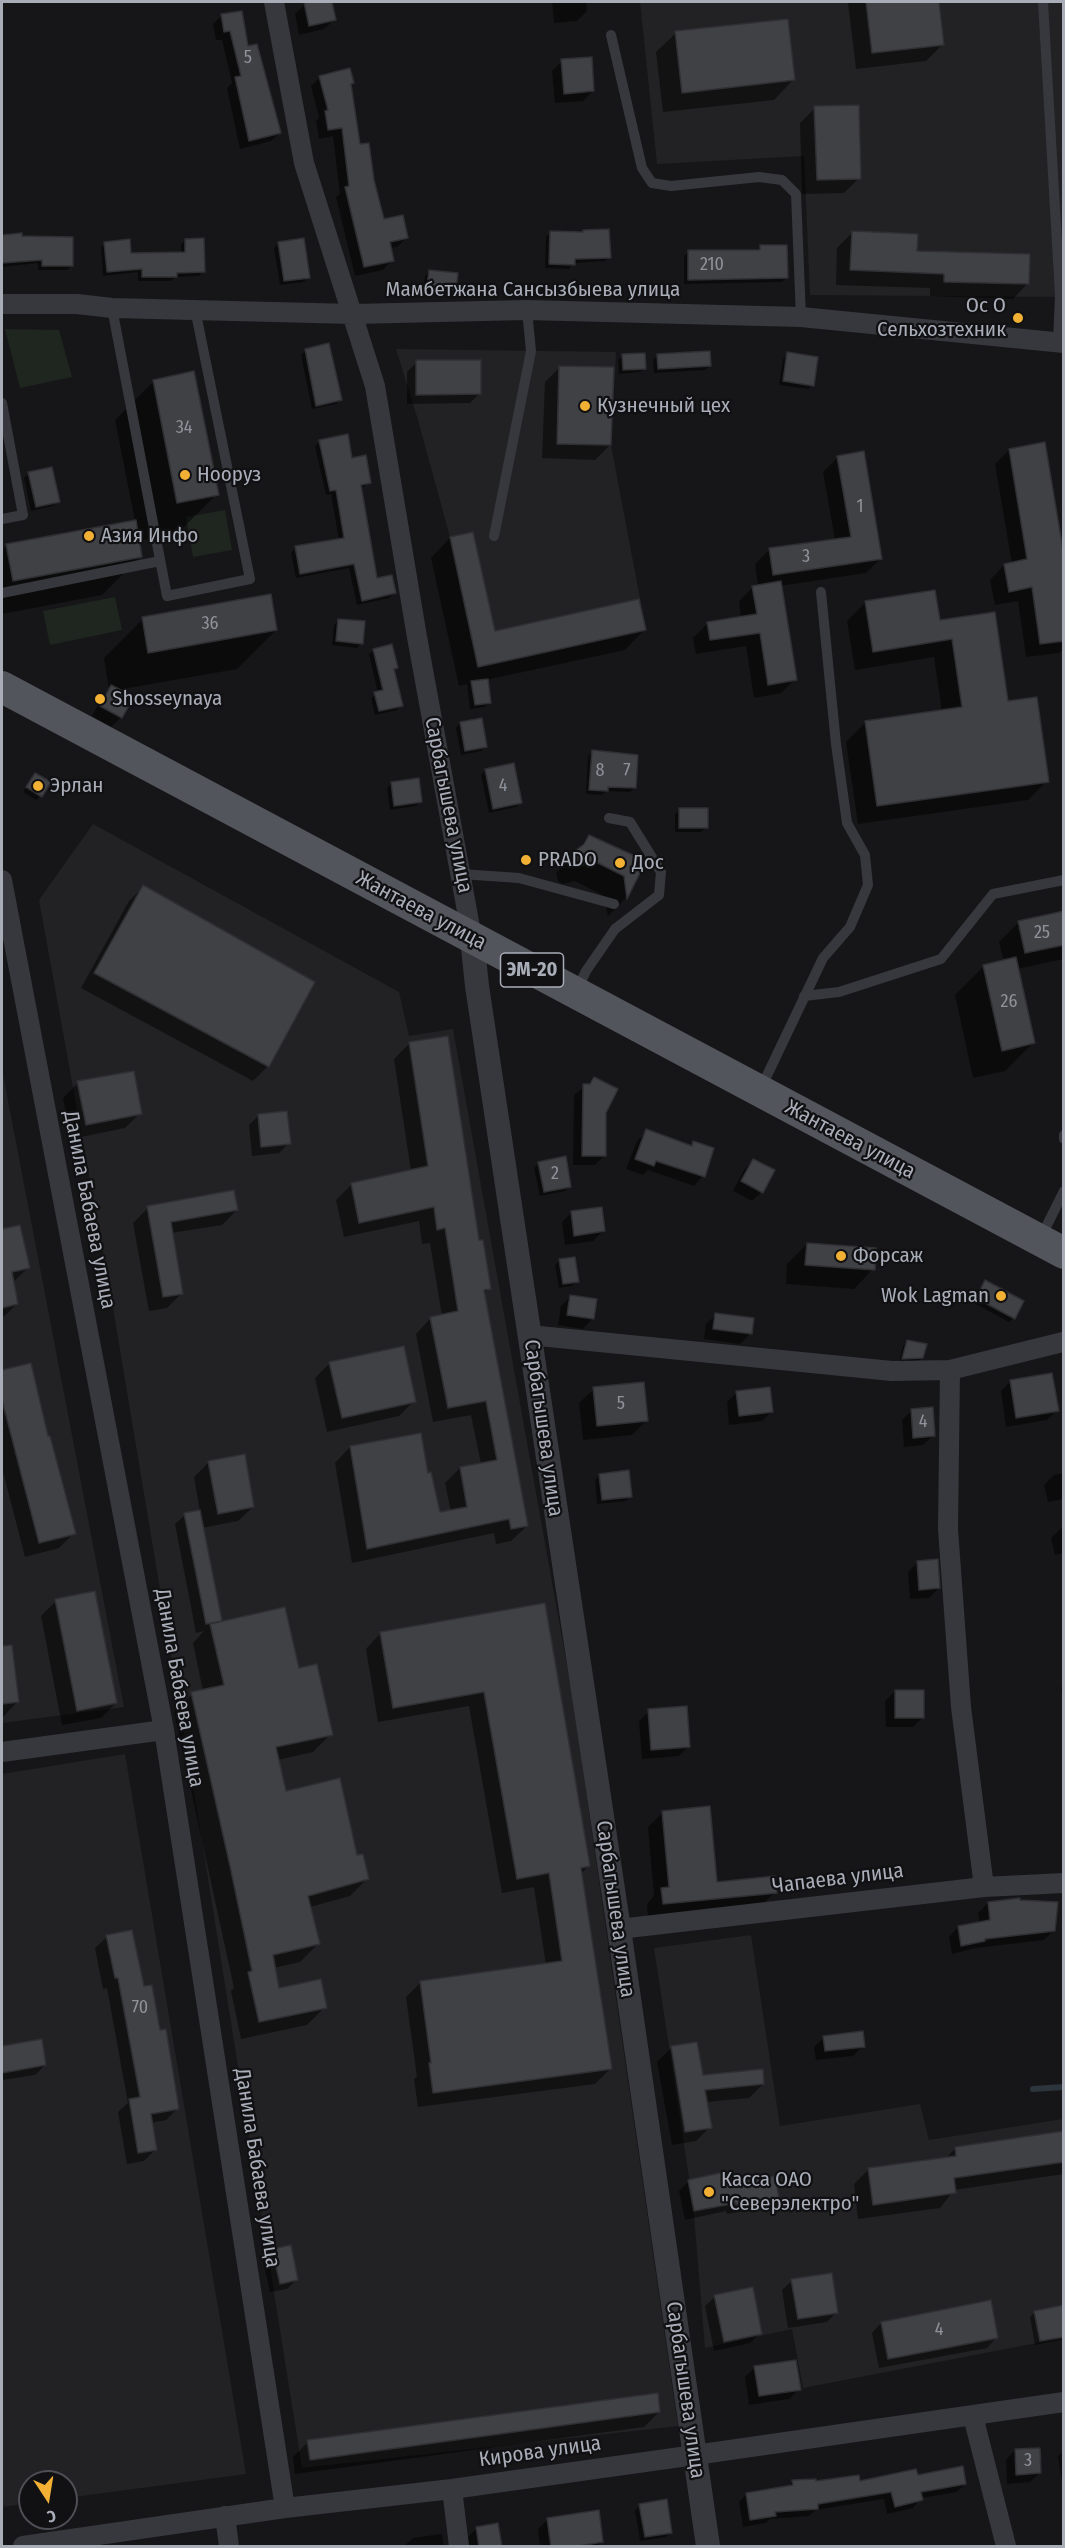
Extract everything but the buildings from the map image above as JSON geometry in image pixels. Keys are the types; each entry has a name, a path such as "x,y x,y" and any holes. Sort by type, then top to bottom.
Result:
{"main road":[{"name":"Жантаева улица","path":"2,687 1051,1247"}],"street":[{"name":"Сарбагышева улица","path":"274,2 304,163 375,386 417,637 472,938 477,986 619,1929 708,2547"},
{"name":"Мамбетжана Сансызбыева улица","path":"2,304 77,304 112,308 352,314 527,310 801,317 1061,343"},
{"name":"Данила Бабаева улица","path":"2,880 164,1730 285,2508"},
{"path":"529,1335 892,1371 950,1370 1063,1343"},
{"path":"950,1370 948,1529 962,1707 984,1887"},
{"path":"2,1752 164,1730"},
{"name":"Чапаева улица","path":"619,1929 984,1887 1064,1883"},
{"name":"Кирова улица","path":"23,2547 225,2516 452,2489 1064,2402"},
{"path":"974,2416 1006,2547"},
{"path":"452,2489 459,2547"},
{"path":"225,2516 229,2547"}],"lane":[{"path":"1043,2 1061,343"},
{"path":"611,35 642,168 652,183 671,186 759,177 782,180 796,194 801,317"},
{"path":"112,308 167,596 250,579 195,309"},
{"path":"494,536 531,351 527,310"},
{"path":"2,403 23,515 2,519"},
{"path":"2,593 160,561"},
{"path":"759,1091 823,958 850,927 868,885 866,855 847,823 820,592"},
{"path":"576,993 586,971 615,929 659,895 661,872 630,822 609,818"},
{"path":"461,874 519,878 614,904"},
{"path":"804,996 838,992 941,959 993,894 1064,880"},
{"path":"1051,1247 1064,1191"}],"shaded area":[{"path":"640,2 1063,2 1063,297 810,295 804,156 657,164"},
{"path":"5,329 59,330 72,377 20,388"},
{"path":"396,349 616,352 611,445 646,630 478,667 450,537"},
{"path":"225,510 232,550 193,557 186,517"},
{"path":"115,597 122,630 50,645 43,611"},
{"path":"93,824 399,992 409,1036 453,1029 571,1688 678,2426 302,2468 203,1847 112,1302 39,900"},
{"path":"2,1069 124,1707 2,1723"},
{"path":"125,1754 246,2474 78,2496 78,2470 18,2470 18,2505 2,2507 2,1774"},
{"path":"751,1935 780,2126 920,2104 929,2140 1063,2119 1063,2338 803,2388 792,2329 705,2348 693,2204 654,1948"}],"waterway":[{"path":"1033,2089 1064,2087"}],"place":[{"name":"Ос О Сельхозтехник","path":"1018,318"},
{"name":"Кузнечный цех","path":"585,406"},
{"name":"Нооруз","path":"185,475"},
{"name":"Азия Инфо","path":"89,536"},
{"name":"Shosseynaya","path":"100,699"},
{"name":"Эрлан","path":"38,786"},
{"name":"PRADO","path":"526,860"},
{"name":"Дос","path":"620,863"},
{"name":"Форсаж","path":"841,1256"},
{"name":"Wok Lagman","path":"1001,1296"},
{"name":"Касса ОАО \"Северэлектро\"","path":"709,2192"}]}
